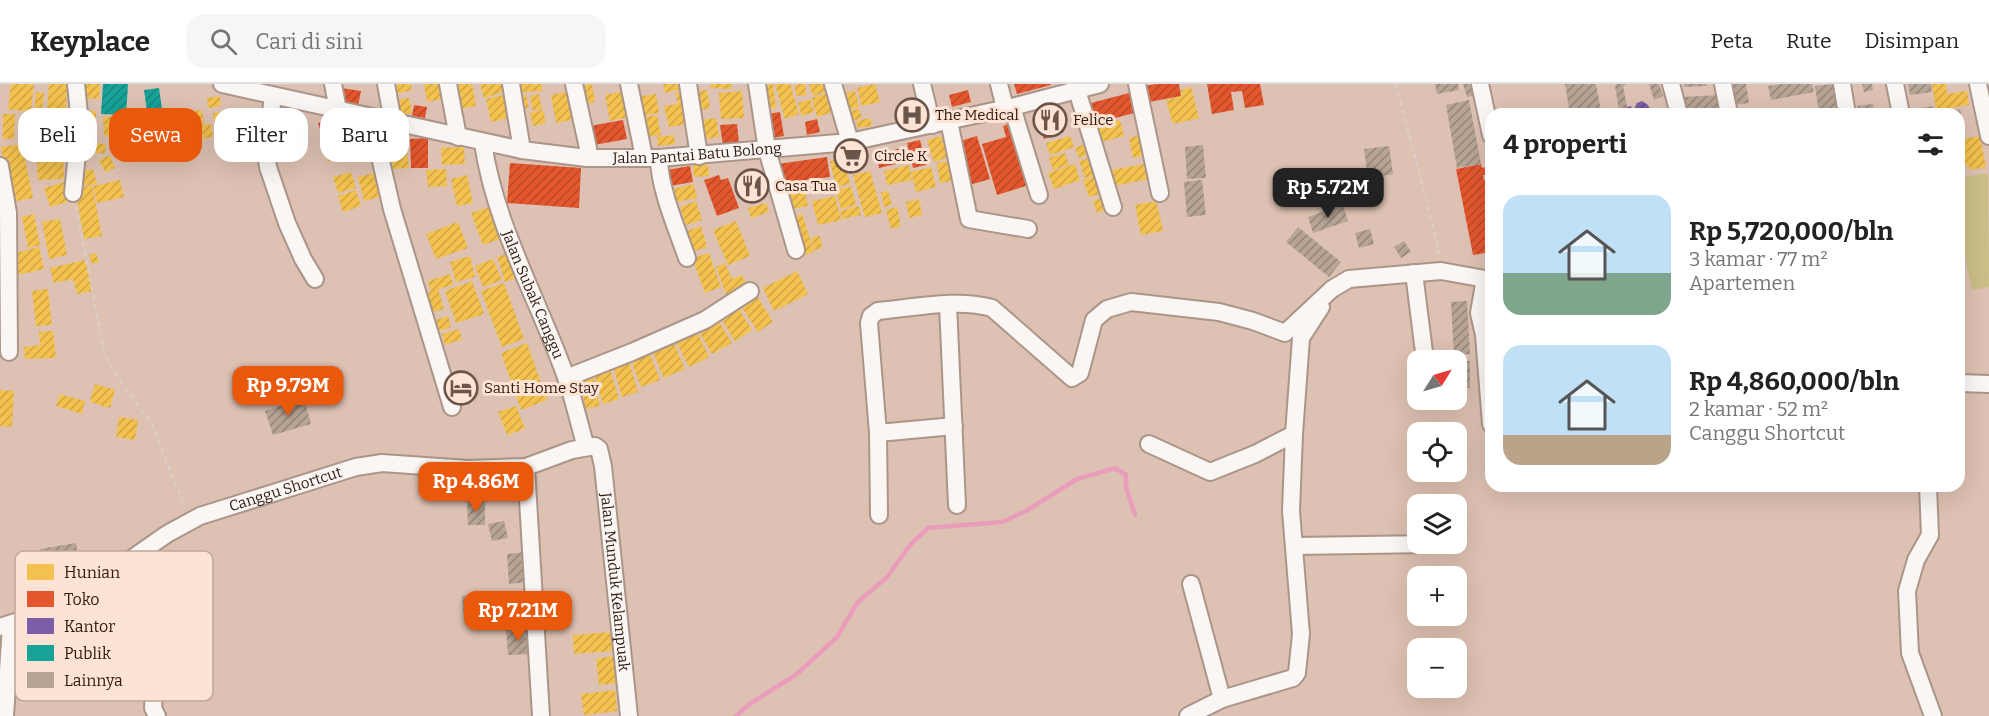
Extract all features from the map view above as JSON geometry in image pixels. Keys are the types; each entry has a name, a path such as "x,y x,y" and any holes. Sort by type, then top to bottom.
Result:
{"street":[{"path":"73,193 80,124 76,84"},
{"name":"Jalan Pantai Batu Bolong","path":"222,84 269,91 331,108"},
{"path":"333,84 338,108"},
{"path":"386,84 390,108"},
{"path":"448,84 458,137"},
{"path":"511,84 522,150"},
{"path":"574,84 588,148 587,158"},
{"path":"629,84 651,158 658,167 669,208 687,258"},
{"path":"688,84 699,156"},
{"path":"757,84 767,150 796,250"},
{"path":"833,84 850,142"},
{"path":"922,84 932,125"},
{"path":"999,84 1039,195"},
{"name":"Jalan Pantai Batu Bolong","path":"409,126 483,143 587,158 699,156 850,142 1009,107 1076,87 1100,84"},
{"path":"1137,84 1160,193"},
{"path":"1480,84 1485,108"},
{"path":"1671,84 1677,108"},
{"path":"1724,84 1728,108"},
{"path":"1842,84 1846,108"},
{"path":"1895,84 1900,108"},
{"path":"1978,84 1989,136"},
{"path":"1076,87 1113,207"},
{"path":"269,91 268,167 287,223 315,279"},
{"path":"949,121 969,219 1028,229"},
{"name":"Jalan Subak Canggu","path":"483,143 491,186 501,215 592,447"},
{"path":"381,162 392,209 452,407"},
{"path":"0,166 8,213 9,352"},
{"path":"879,515 878,433 869,323 871,316 878,311 948,305 980,305 992,308 1072,378 1080,374 1094,320 1107,309 1131,302 1219,312 1285,333 1332,290 1349,279 1441,271 1485,279"},
{"path":"1414,273 1424,350"},
{"path":"1188,716 1222,699 1293,678 1297,673 1301,634 1291,511 1301,338 1332,290"},
{"path":"566,378 705,320 750,291"},
{"path":"1485,291 1479,313 1485,325"},
{"path":"948,305 957,505"},
{"path":"1965,383 1989,384"},
{"path":"878,433 954,426"},
{"path":"1149,444 1210,472 1255,454 1294,434"},
{"name":"Canggu Shortcut","path":"146,551 190,520 200,516 356,467 382,463 468,469 526,467 572,450 592,447"},
{"name":"Jalan Munduk Kelampuak","path":"592,447 600,453 603,466 629,716"},
{"path":"526,467 541,716"},
{"path":"1928,492 1930,535 1916,560 1907,591 1910,653 1933,716"},
{"path":"1294,546 1407,544"},
{"path":"1191,584 1222,699"},
{"path":"5,626 5,716"},
{"path":"153,701 153,708 157,716"}],"path":[{"path":"1396,84 1437,242 1441,271"},
{"path":"73,193 105,356 126,390 152,424 190,520"}],"shaded area":[{"path":"1988,173 1989,287 1972,290 1965,256 1965,177"}],"building: Hunian":[{"path":"11,84 34,84 31,108 8,109"},
{"path":"49,84 67,84 66,108 47,108"},
{"path":"80,84 100,84 99,99 80,98"},
{"path":"394,84 411,84 412,90 396,94"},
{"path":"424,84 444,84 447,98 427,102"},
{"path":"454,84 472,84 476,106 460,109"},
{"path":"480,84 501,84 504,92 484,98"},
{"path":"518,84 542,84 542,91 519,92"},
{"path":"592,84 595,102 580,105 577,87"},
{"path":"663,84 684,84 685,88 665,93"},
{"path":"711,84 732,84 731,89 710,88"},
{"path":"773,84 776,108 767,109 764,85"},
{"path":"775,84 790,84 799,114 785,119"},
{"path":"795,84 805,84 807,95 796,96"},
{"path":"809,84 830,84 832,90 813,96"},
{"path":"875,84 880,102 862,106 857,88"},
{"path":"1932,84 1946,84 1947,94 1967,91 1969,105 1936,108"},
{"path":"1191,87 1199,118 1173,124 1166,100 1182,96 1181,90"},
{"path":"575,90 580,118 556,123 551,95"},
{"path":"629,90 634,116 610,121 605,95"},
{"path":"707,90 710,108 698,111 695,92"},
{"path":"686,91 688,124 669,127 664,106 678,104 675,93"},
{"path":"742,91 744,118 721,119 719,93"},
{"path":"855,91 859,107 845,111 840,94"},
{"path":"36,92 44,93 43,108 35,108"},
{"path":"828,93 833,112 817,117 812,98"},
{"path":"526,94 529,108 519,110 516,96"},
{"path":"539,94 542,109 533,111 530,96"},
{"path":"656,94 659,113 639,116 636,97"},
{"path":"504,95 509,118 491,122 486,99"},
{"path":"220,96 221,106 208,108 207,98"},
{"path":"409,98 412,113 409,114 409,108 398,108 396,100"},
{"path":"810,99 814,112 802,116 798,103"},
{"path":"859,109 862,118 848,122 846,112"},
{"path":"543,110 546,123 533,126 530,113"},
{"path":"3,114 15,114 14,139 3,139"},
{"path":"657,115 661,135 645,137 642,118"},
{"path":"103,117 109,117 109,136 104,136"},
{"path":"716,118 719,137 706,139 703,120"},
{"path":"870,118 872,126 858,128 856,121"},
{"path":"1120,120 1124,136 1097,143 1092,128"},
{"path":"211,124 213,137 203,139 202,125"},
{"path":"674,135 675,144 658,146 657,137"},
{"path":"1141,135 1145,156 1133,158 1129,138"},
{"path":"941,136 948,157 934,162 927,140"},
{"path":"1070,136 1074,147 1050,155 1046,143"},
{"path":"1980,136 1986,167 1969,170 1969,166 1965,167 1965,138"},
{"path":"1089,142 1094,152 1079,158 1075,148"},
{"path":"97,144 106,144 105,154 97,153"},
{"path":"18,145 18,162 26,162 33,198 11,202 1,147"},
{"path":"464,147 465,164 442,165 441,148"},
{"path":"1065,153 1069,165 1053,170 1049,158"},
{"path":"109,155 109,162 113,162 115,168 105,172 99,160"},
{"path":"1095,156 1101,173 1085,178 1079,161"},
{"path":"844,158 850,184 836,187 830,161"},
{"path":"949,161 953,181 940,183 937,163"},
{"path":"37,162 63,162 64,179 38,180"},
{"path":"391,162 408,162 409,168 392,169"},
{"path":"1075,164 1080,180 1054,189 1048,173"},
{"path":"1146,164 1149,179 1113,186 1110,170"},
{"path":"693,165 708,165 709,176 694,177"},
{"path":"909,165 912,180 887,185 884,171"},
{"path":"931,167 936,187 916,192 911,172"},
{"path":"93,169 97,184 76,186 78,173"},
{"path":"446,169 447,186 428,187 426,170"},
{"path":"870,171 882,213 865,217 860,201 874,196 860,200 853,175"},
{"path":"351,172 356,188 338,193 333,177"},
{"path":"378,172 384,196 364,201 358,177"},
{"path":"1100,174 1105,192 1089,197 1083,180"},
{"path":"467,175 473,203 457,206 451,179"},
{"path":"120,180 124,197 97,203 93,186"},
{"path":"68,181 73,200 50,207 44,188"},
{"path":"694,184 697,198 677,202 674,189"},
{"path":"92,185 102,236 84,239 75,188"},
{"path":"851,186 856,205 841,209 836,190"},
{"path":"804,188 808,206 793,209 789,191"},
{"path":"356,190 361,206 343,212 338,196"},
{"path":"888,191 892,205 884,207 881,192"},
{"path":"835,196 841,220 818,225 812,201"},
{"path":"1106,196 1111,208 1097,213 1093,201"},
{"path":"919,199 922,215 909,218 906,202"},
{"path":"696,201 702,220 686,225 680,207"},
{"path":"1156,201 1163,231 1141,235 1135,205"},
{"path":"766,203 769,212 751,218 748,208"},
{"path":"859,206 861,215 842,219 840,211"},
{"path":"489,207 500,239 483,245 471,213"},
{"path":"897,207 901,226 891,229 886,210"},
{"path":"34,214 40,245 28,248 22,217"},
{"path":"802,214 814,252 801,256 789,218"},
{"path":"60,219 67,255 49,259 42,222"},
{"path":"736,221 750,256 728,265 713,230"},
{"path":"458,222 468,248 436,259 426,234"},
{"path":"701,226 707,247 693,252 686,231"},
{"path":"820,236 822,248 814,250 811,238"},
{"path":"39,247 44,269 16,275 11,254"},
{"path":"96,253 99,262 92,264 89,255"},
{"path":"509,253 517,277 505,282 497,257"},
{"path":"709,253 721,287 705,293 692,258"},
{"path":"470,256 475,277 456,282 450,262"},
{"path":"493,259 502,280 483,287 475,266"},
{"path":"85,260 92,291 77,294 73,279 54,283 50,268"},
{"path":"725,263 732,279 742,275 748,288 727,297 716,267"},
{"path":"797,271 808,294 774,311 763,288"},
{"path":"450,274 453,285 438,289 444,309 432,312 427,293 431,292 428,281"},
{"path":"472,281 484,314 456,323 445,291"},
{"path":"504,283 524,339 502,347 481,291"},
{"path":"48,289 52,325 36,326 32,291"},
{"path":"755,293 773,322 758,332 739,303"},
{"path":"736,304 752,330 735,341 719,315"},
{"path":"448,316 451,327 440,331 436,320"},
{"path":"716,317 732,343 712,354 697,328"},
{"path":"459,329 462,339 445,345 442,334"},
{"path":"696,330 709,357 689,367 675,340"},
{"path":"53,331 56,358 25,359 24,347 40,345 39,332"},
{"path":"673,341 685,369 664,378 652,350"},
{"path":"527,343 547,400 521,410 501,353"},
{"path":"649,351 660,380 641,387 630,358"},
{"path":"628,358 638,392 622,397 612,363"},
{"path":"609,366 619,399 603,404 593,370"},
{"path":"593,375 600,406 586,409 579,378"},
{"path":"95,384 115,390 110,408 90,402"},
{"path":"0,390 14,391 12,427 0,426"},
{"path":"60,394 85,401 82,414 56,406"},
{"path":"516,406 525,429 507,435 498,412"},
{"path":"119,417 138,420 135,440 116,437"},
{"path":"610,632 612,651 574,654 573,635"},
{"path":"614,656 618,683 599,685 596,659"},
{"path":"615,690 617,711 584,715 581,694"}],"building: Toko":[{"path":"1014,84 1051,84 1051,85 1017,94"},
{"path":"1179,84 1181,96 1149,102 1146,86"},
{"path":"1207,84 1260,84 1264,105 1245,108 1242,91 1231,92 1234,110 1212,114"},
{"path":"341,88 361,91 358,106 339,102"},
{"path":"968,90 971,102 952,107 949,95"},
{"path":"1137,91 1142,111 1096,123 1091,103"},
{"path":"414,105 427,107 425,118 412,116"},
{"path":"1056,109 1064,132 1044,139 1037,116"},
{"path":"780,112 784,136 772,138 767,114"},
{"path":"817,119 820,132 807,135 805,122"},
{"path":"623,120 627,139 594,145 590,126"},
{"path":"1011,123 1029,185 997,195 982,144 1006,137 1003,126"},
{"path":"737,124 739,144 723,146 720,125"},
{"path":"977,136 990,179 966,186 957,142"},
{"path":"428,138 428,168 411,168 410,139"},
{"path":"920,140 926,165 913,168 907,143"},
{"path":"902,148 905,162 879,168 876,154"},
{"path":"853,153 857,170 850,172 846,155"},
{"path":"827,157 830,177 781,183 778,164"},
{"path":"510,163 581,168 579,208 507,203"},
{"path":"1481,164 1482,168 1485,167 1485,175 1483,175 1485,180 1485,253 1473,255 1456,169"},
{"path":"690,166 693,182 670,186 667,170"},
{"path":"719,175 721,180 728,178 739,208 717,216 704,180"},
{"path":"757,178 764,197 746,203 739,184"}],"building: Kantor":[{"path":"1642,101 1650,108 1634,108 1637,103"}],"building: Publik":[{"path":"103,84 128,84 126,108 109,108 109,114 101,114"},
{"path":"159,88 162,108 147,108 144,90"}],"building: Lainnya":[{"path":"1435,84 1458,84 1459,90 1437,94"},
{"path":"1463,84 1475,84 1478,95 1467,97"},
{"path":"1565,84 1596,84 1600,108 1569,108"},
{"path":"1616,84 1627,84 1623,86 1627,107 1619,108"},
{"path":"1649,84 1659,84 1663,96 1654,100"},
{"path":"1684,84 1707,84 1707,86 1684,87"},
{"path":"1732,84 1746,84 1749,103 1735,105"},
{"path":"1812,84 1814,92 1771,100 1768,86"},
{"path":"1833,84 1837,108 1818,108 1815,86"},
{"path":"1862,84 1872,84 1873,90 1864,92"},
{"path":"1908,84 1931,84 1932,92 1910,95"},
{"path":"1721,95 1722,108 1684,108 1683,97"},
{"path":"1469,100 1481,164 1457,168 1446,105"},
{"path":"1873,104 1873,108 1858,108 1857,106"},
{"path":"1203,145 1206,178 1187,179 1185,147"},
{"path":"1389,146 1393,174 1368,178 1364,149"},
{"path":"1202,180 1206,215 1187,217 1184,182"},
{"path":"1343,205 1348,221 1313,233 1308,217"},
{"path":"1298,227 1341,262 1329,277 1286,242"},
{"path":"1370,229 1374,244 1359,248 1355,233"},
{"path":"1404,241 1411,252 1401,258 1394,247"},
{"path":"1467,301 1470,354 1467,354 1467,350 1454,350 1451,302"},
{"path":"1467,361 1470,361 1470,388 1467,388"},
{"path":"304,399 311,424 273,435 265,411"},
{"path":"485,500 485,525 468,525 467,501"},
{"path":"504,521 508,538 492,541 488,524"},
{"path":"76,543 77,551 40,551 40,549"},
{"path":"525,552 528,582 509,584 507,554"},
{"path":"504,592 506,616 464,620 462,596"},
{"path":"527,628 530,654 508,655 506,630"}],"waterway":[{"path":"736,716 751,703 797,674 837,637 857,603 887,577 910,545 928,528 1002,522 1026,511 1077,479 1115,468 1126,475 1126,487 1135,515"}],"place":[{"name":"The Medical","path":"912,115"},
{"name":"Felice","path":"1050,120"},
{"name":"Circle K","path":"851,156"},
{"name":"Casa Tua","path":"752,186"},
{"name":"Santi Home Stay","path":"461,388"}]}
